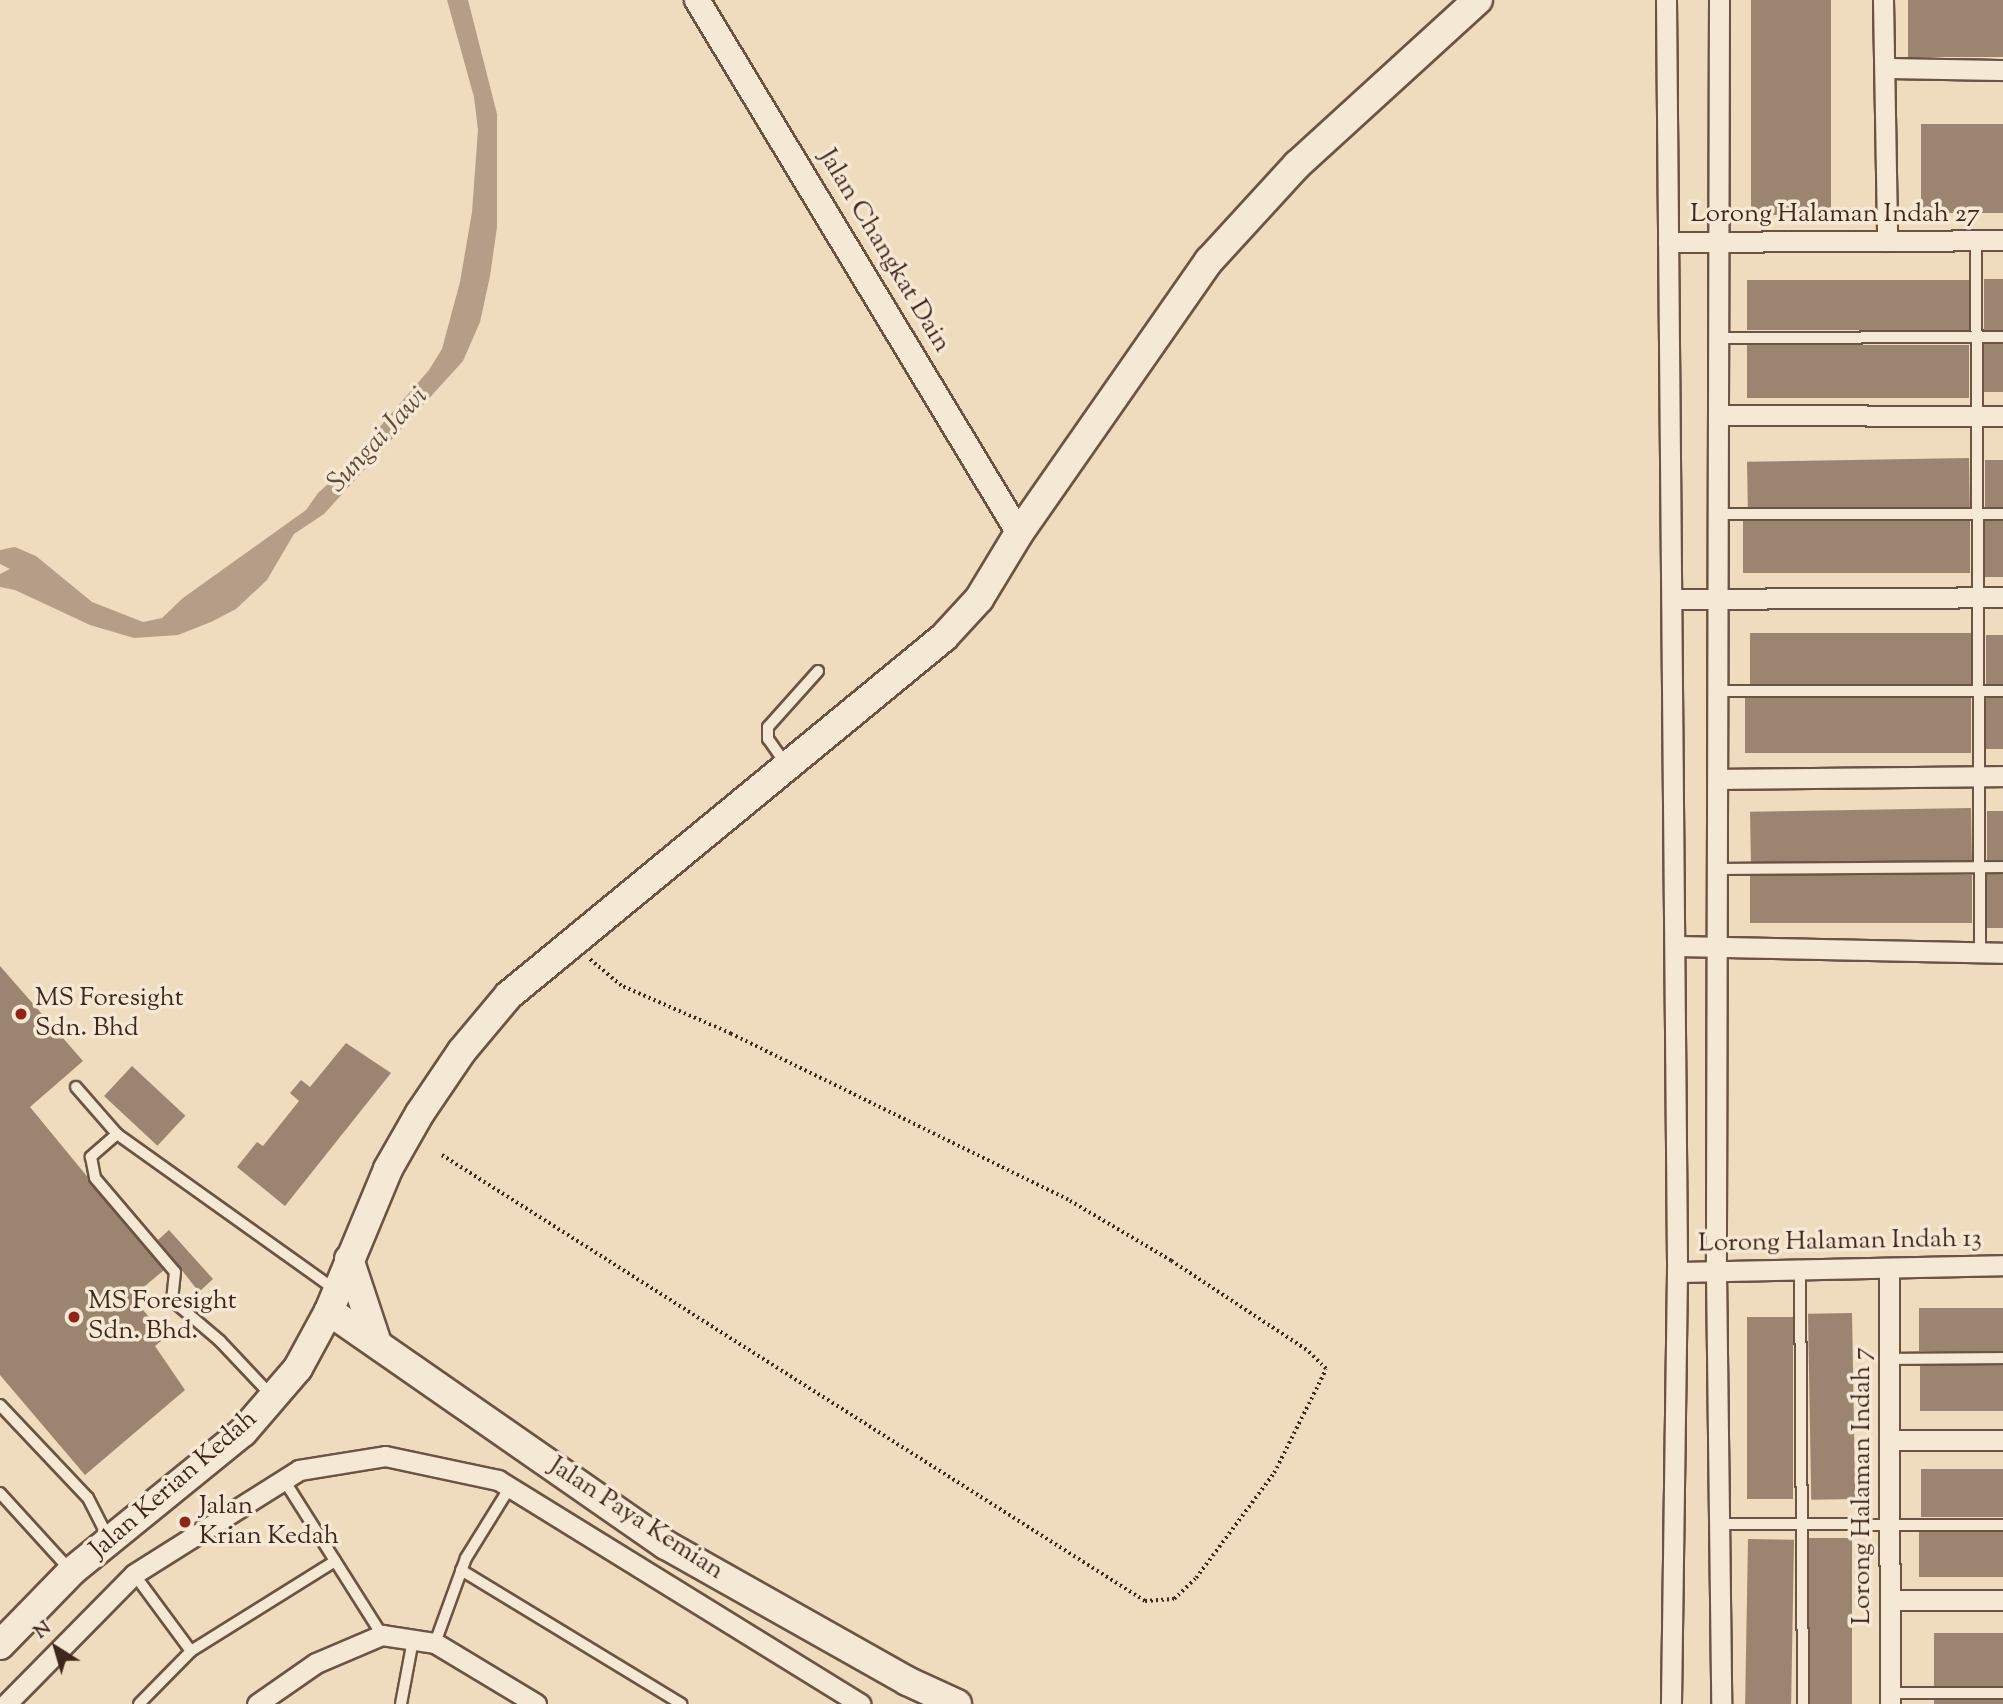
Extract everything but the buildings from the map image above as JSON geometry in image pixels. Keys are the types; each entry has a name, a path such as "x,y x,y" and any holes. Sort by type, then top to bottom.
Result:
{"main road":[{"name":"Jalan Kerian Kedah","path":"0,1645 72,1571 243,1432 298,1368 333,1301 388,1169 462,1051 509,995 944,637 979,599 1019,533 1217,252 1297,165 1478,0"},
{"path":"349,1259 376,1340"},
{"name":"Jalan Paya Kemian","path":"333,1301 376,1340 666,1545 907,1681 957,1704"}],"street":[{"name":"Jalan Changkat Dain","path":"697,0 1019,533"},
{"path":"1666,0 1677,1272 1671,1704"},
{"path":"1719,0 1721,869 1716,1271 1721,1704"},
{"path":"1883,0 1888,241"},
{"path":"1885,68 2003,70"},
{"name":"Lorong Halaman Indah 27","path":"1668,242 2003,240"},
{"path":"1720,415 2003,416"},
{"path":"1671,599 2003,597"},
{"path":"1721,779 2003,776"},
{"path":"1675,946 2003,953"},
{"name":"Lorong Halaman Indah 13","path":"1677,1272 2003,1265"},
{"name":"Lorong Halaman Indah 7","path":"1889,1268 1890,1698"},
{"path":"1890,1440 2003,1440"},
{"path":"6,1704 134,1574 299,1470 385,1456 498,1480 860,1704"},
{"path":"1890,1600 2003,1600"},
{"path":"257,1704 316,1663 382,1635 436,1643 536,1704"}],"lane":[{"path":"1976,240 1980,953"},
{"path":"1720,338 2003,337"},
{"path":"1720,514 2003,514"},
{"path":"787,766 768,739 768,727 818,671"},
{"path":"1720,691 2003,691"},
{"path":"1721,869 2003,867"},
{"path":"76,1087 117,1134 333,1301"},
{"path":"117,1134 91,1157 95,1178 175,1272 172,1300 220,1341 273,1397"},
{"path":"1800,1269 1803,1704"},
{"path":"1890,1359 2003,1358"},
{"path":"0,1405 88,1498 109,1541"},
{"path":"284,1480 382,1635"},
{"path":"436,1643 461,1570 510,1487"},
{"path":"0,1493 72,1571"},
{"path":"1719,1524 2003,1525"},
{"path":"139,1704 191,1651 335,1561"},
{"path":"461,1570 681,1704"},
{"path":"134,1574 191,1651"},
{"path":"401,1704 413,1640"},
{"path":"1890,1698 2003,1693"}],"path":[{"path":"442,1155 1145,1601 1174,1599 1196,1578 1273,1474 1326,1368 1306,1350 1171,1261 1068,1200 731,1034 621,986 570,944"}],"water":[{"name":"Sungai Jawi","path":"447,0 468,0 497,114 497,227 480,322 463,361 324,514 294,534 267,580 236,609 211,622 178,635 134,638 90,625 15,590 0,587 0,574 10,569 0,564 0,550 15,547 36,556 92,602 143,622 162,618 183,598 306,510 318,493 371,445 371,437 429,370 442,349 460,282 472,212 478,130 474,97"}],"place":[{"name":"MS Foresight Sdn. Bhd","path":"21,1014"},
{"name":"MS Foresight Sdn. Bhd.","path":"74,1317"},
{"name":"Jalan Krian Kedah","path":"185,1522"}]}
